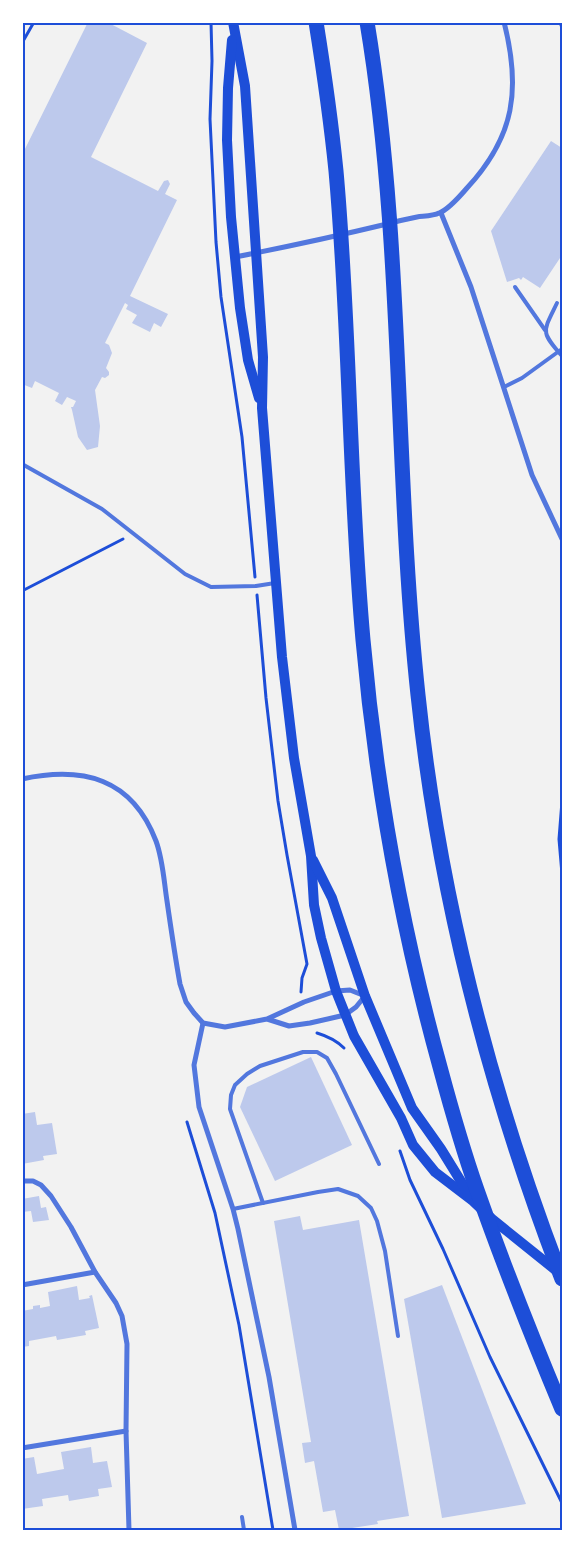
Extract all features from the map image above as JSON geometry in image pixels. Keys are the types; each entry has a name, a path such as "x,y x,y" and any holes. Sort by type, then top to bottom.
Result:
{"highway":[{"path":"316,22 336,170 362,620 374,740 386,828 411,955 425,1014 456,1125 476,1189 516,1298 562,1409"},
{"path":"366,22 378,102 390,227 398,356 407,568 418,696 426,759 446,879 487,1057 541,1224 562,1277"}],"main road":[{"path":"233,25 245,86 263,357 262,408 282,657 294,758 311,856 314,905 321,938 336,991 345,1014 361,1049 401,1118 413,1145 435,1172 473,1201 562,1277"},
{"path":"233,25 227,140 235,258 248,360 262,408"},
{"path":"311,856 332,898 364,996 412,1108 441,1149 473,1201"}],"street":[{"path":"235,258 441,213 481,172 502,136 513,96 514,78 511,52 504,22"},
{"path":"441,213 471,287 532,475 562,539"},
{"path":"22,779 42,775 87,777 107,782 135,804 144,817 156,842 163,872 180,984 186,1002 203,1023 225,1026 267,1019 304,1002 336,991 350,990 364,996 356,1007 345,1014 310,1023 289,1026 267,1019"},
{"path":"203,1023 194,1065 199,1107 233,1209 269,1376 295,1530"},
{"path":"22,1182 32,1181 41,1185 51,1196 71,1227 94,1272 116,1304 125,1328 127,1344 126,1431 129,1530"},
{"path":"22,1285 94,1272"},
{"path":"22,1448 126,1431"}],"lane":[{"path":"504,387 522,378 561,352 547,338 545,330 515,287"},
{"path":"545,330 557,303"},
{"path":"22,464 102,508 185,574 211,587 256,586 275,583"},
{"path":"263,1203 230,1109 231,1095 235,1085 247,1074 260,1066 277,1060 302,1052 317,1052 326,1058 336,1074 379,1164"},
{"path":"233,1209 338,1189 358,1196 371,1208 377,1221 385,1251 398,1336"},
{"path":"242,1518 244,1530"}],"path":[{"path":"22,43 34,22"},
{"path":"211,22 210,138 221,297 242,437 266,698 277,792 286,855 307,964 302,978 301,992"},
{"path":"560,22 562,28"},
{"path":"22,591 133,534"},
{"path":"562,801 559,839 562,874"},
{"path":"313,1032 338,1042 348,1051"},
{"path":"187,1122 215,1212 239,1325 273,1530"},
{"path":"397,1142 410,1180 443,1249 490,1357 562,1503"}],"building":[{"path":"88,22 107,22 147,43 91,157 158,191 164,181 168,180 170,184 165,194 177,200 130,296 168,314 161,327 154,323 150,332 132,323 137,315 126,309 128,305 125,303 105,343 109,345 112,353 106,368 109,375 105,378 102,377 95,390 100,426 98,447 87,450 78,437 71,407 73,407 76,401 67,397 62,405 55,401 59,393 35,381 32,388 22,384 22,155"},
{"path":"551,141 562,148 562,255 540,288 523,277 521,280 519,278 507,282 491,231"},
{"path":"311,1057 352,1145 275,1181 240,1107 247,1087"},
{"path":"35,1112 37,1125 52,1123 57,1154 43,1156 44,1160 22,1164 22,1114"},
{"path":"39,1196 41,1208 46,1207 49,1220 33,1222 31,1211 22,1212 22,1199"},
{"path":"300,1216 303,1230 359,1220 409,1516 377,1521 378,1524 339,1530 335,1510 323,1512 314,1461 305,1463 302,1443 311,1442 274,1221"},
{"path":"442,1285 526,1504 442,1518 404,1299"},
{"path":"77,1286 79,1300 90,1298 89,1296 92,1295 99,1328 85,1331 86,1335 57,1340 56,1336 29,1341 29,1346 22,1347 22,1311 33,1309 33,1306 40,1305 40,1308 50,1306 48,1292"},
{"path":"91,1447 93,1463 107,1461 112,1487 98,1489 99,1496 69,1501 68,1495 42,1499 43,1506 22,1509 22,1459 34,1457 37,1474 64,1469 61,1452"}]}
